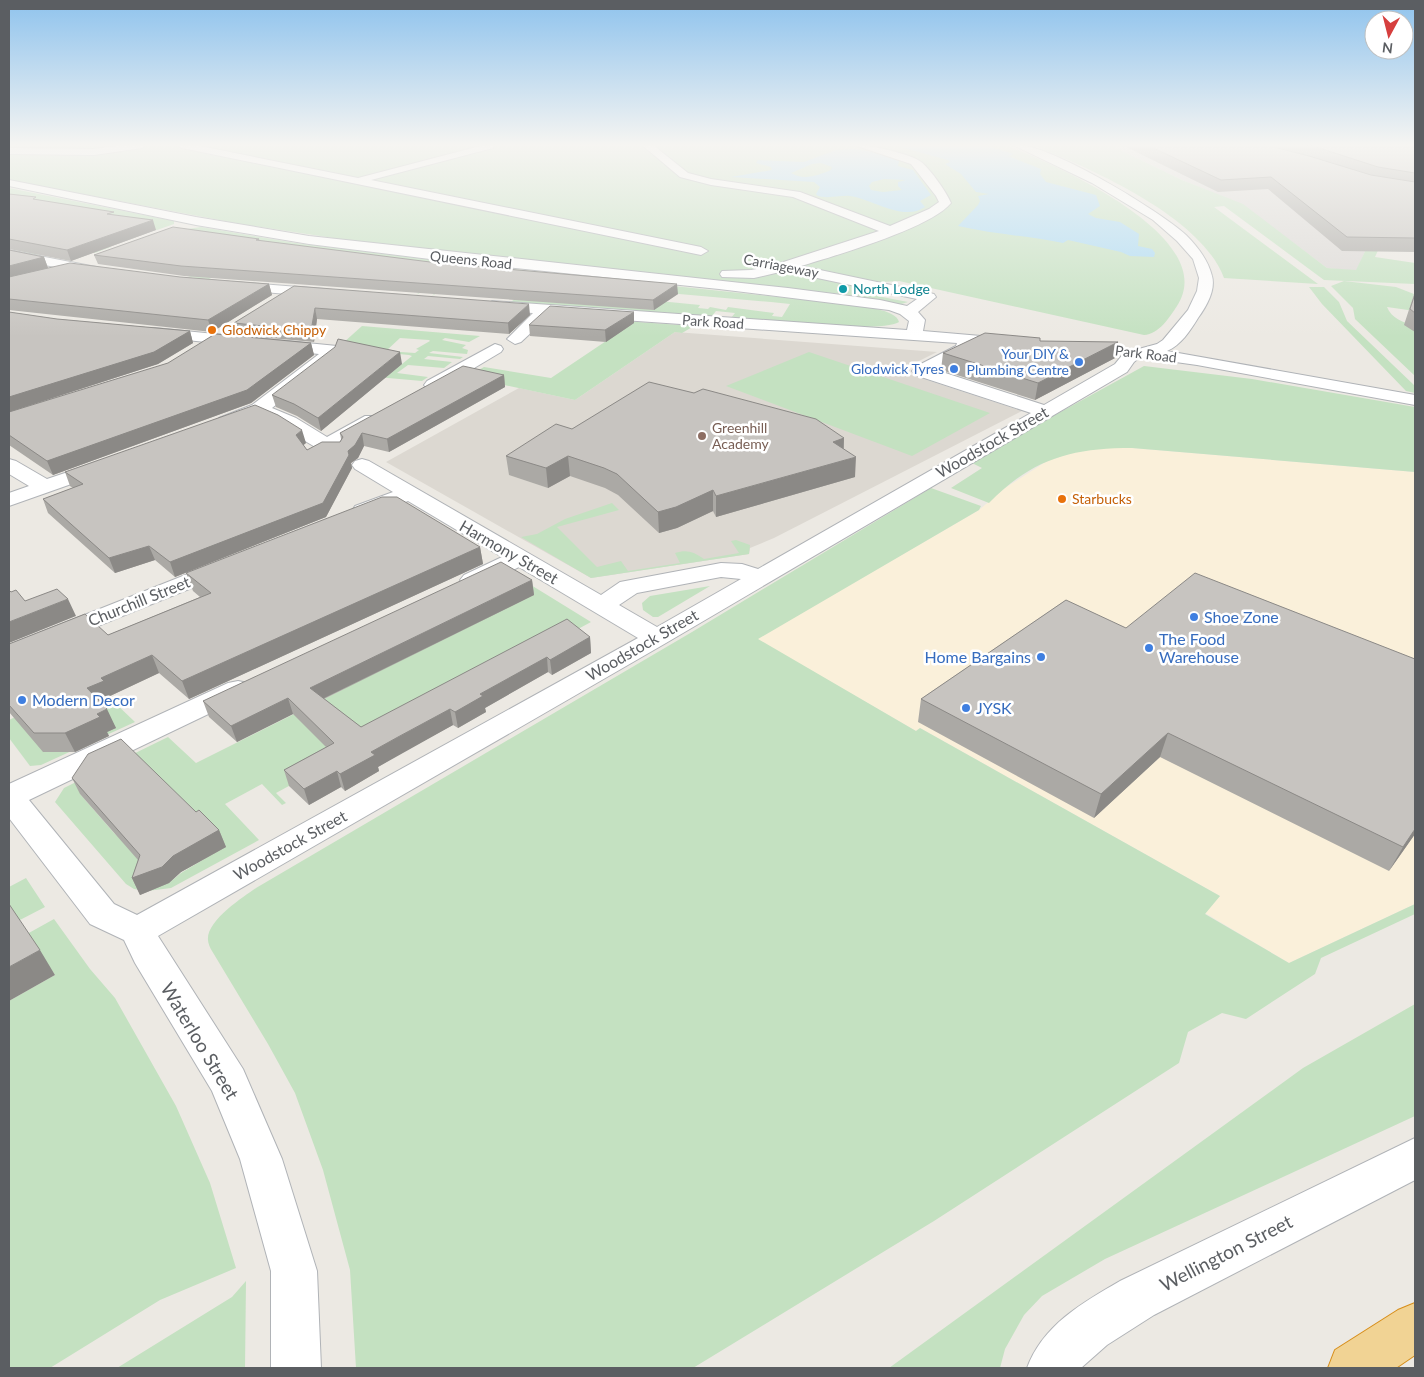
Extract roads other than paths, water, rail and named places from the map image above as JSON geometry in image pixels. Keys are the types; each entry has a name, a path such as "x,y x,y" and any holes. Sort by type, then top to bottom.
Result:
{"highway":[{"path":"1353,1368 1415,1327"}],"street":[{"name":"Queens Road","path":"140,209 306,240 402,252 811,295 909,312"},
{"path":"499,209 697,250 682,257 685,261"},
{"path":"835,209 891,231"},
{"path":"706,271 742,275 782,266 891,231 936,209"},
{"path":"1139,353 1164,346 1184,327 1200,301 1206,278 1198,258 1172,230 1143,209"},
{"path":"174,229 198,221"},
{"path":"9,254 70,267 111,273"},
{"path":"40,276 96,257"},
{"name":"Carriageway","path":"754,261 929,297 909,312"},
{"path":"217,285 343,295"},
{"path":"266,307 292,291"},
{"name":"Park Road","path":"480,305 1022,342"},
{"path":"515,339 546,310"},
{"path":"909,312 917,320 914,336"},
{"path":"194,353 239,324"},
{"path":"135,331 331,350 330,353 259,409 210,428"},
{"path":"967,339 963,349 921,371 1045,411"},
{"path":"416,395 495,349"},
{"name":"Park Road","path":"1111,350 1197,360 1415,400"},
{"name":"Woodstock Street","path":"138,931 657,638 757,578 1121,368 1127,360 1139,353"},
{"path":"259,409 289,422 329,447 391,409"},
{"path":"9,500 121,460"},
{"name":"Harmony Street","path":"362,465 657,638"},
{"path":"9,466 45,487"},
{"path":"344,519 408,493"},
{"path":"451,589 518,558"},
{"name":"Churchill Street","path":"9,654 245,559"},
{"path":"601,606 629,587 721,570 742,572 757,578"},
{"path":"138,931 102,914 9,797 259,680"},
{"name":"Waterloo Street","path":"138,931 148,953 229,1082 261,1159 294,1271 296,1368"},
{"name":"Wellington Street","path":"1052,1368 1072,1344 1095,1323 1137,1298 1415,1158"}],"water":[{"path":"892,209 920,209 907,212"},
{"path":"974,209 1095,209 1088,214 1096,218 1120,222 1139,234 1138,246 1152,249 1155,253 1154,257 1130,256 1121,252 1068,240 1063,243 958,226"}],"place":[{"name":"North Lodge","path":"843,289"},
{"name":"Glodwick Chippy","path":"212,330"},
{"name":"Your DIY & Plumbing Centre","path":"1079,362"},
{"name":"Glodwick Tyres","path":"954,369"},
{"name":"Greenhill Academy","path":"702,436"},
{"name":"Starbucks","path":"1062,499"},
{"name":"Shoe Zone","path":"1194,617"},
{"name":"The Food Warehouse","path":"1149,648"},
{"name":"Home Bargains","path":"1041,657"},
{"name":"Modern Decor","path":"22,700"},
{"name":"JYSK","path":"966,708"}]}
